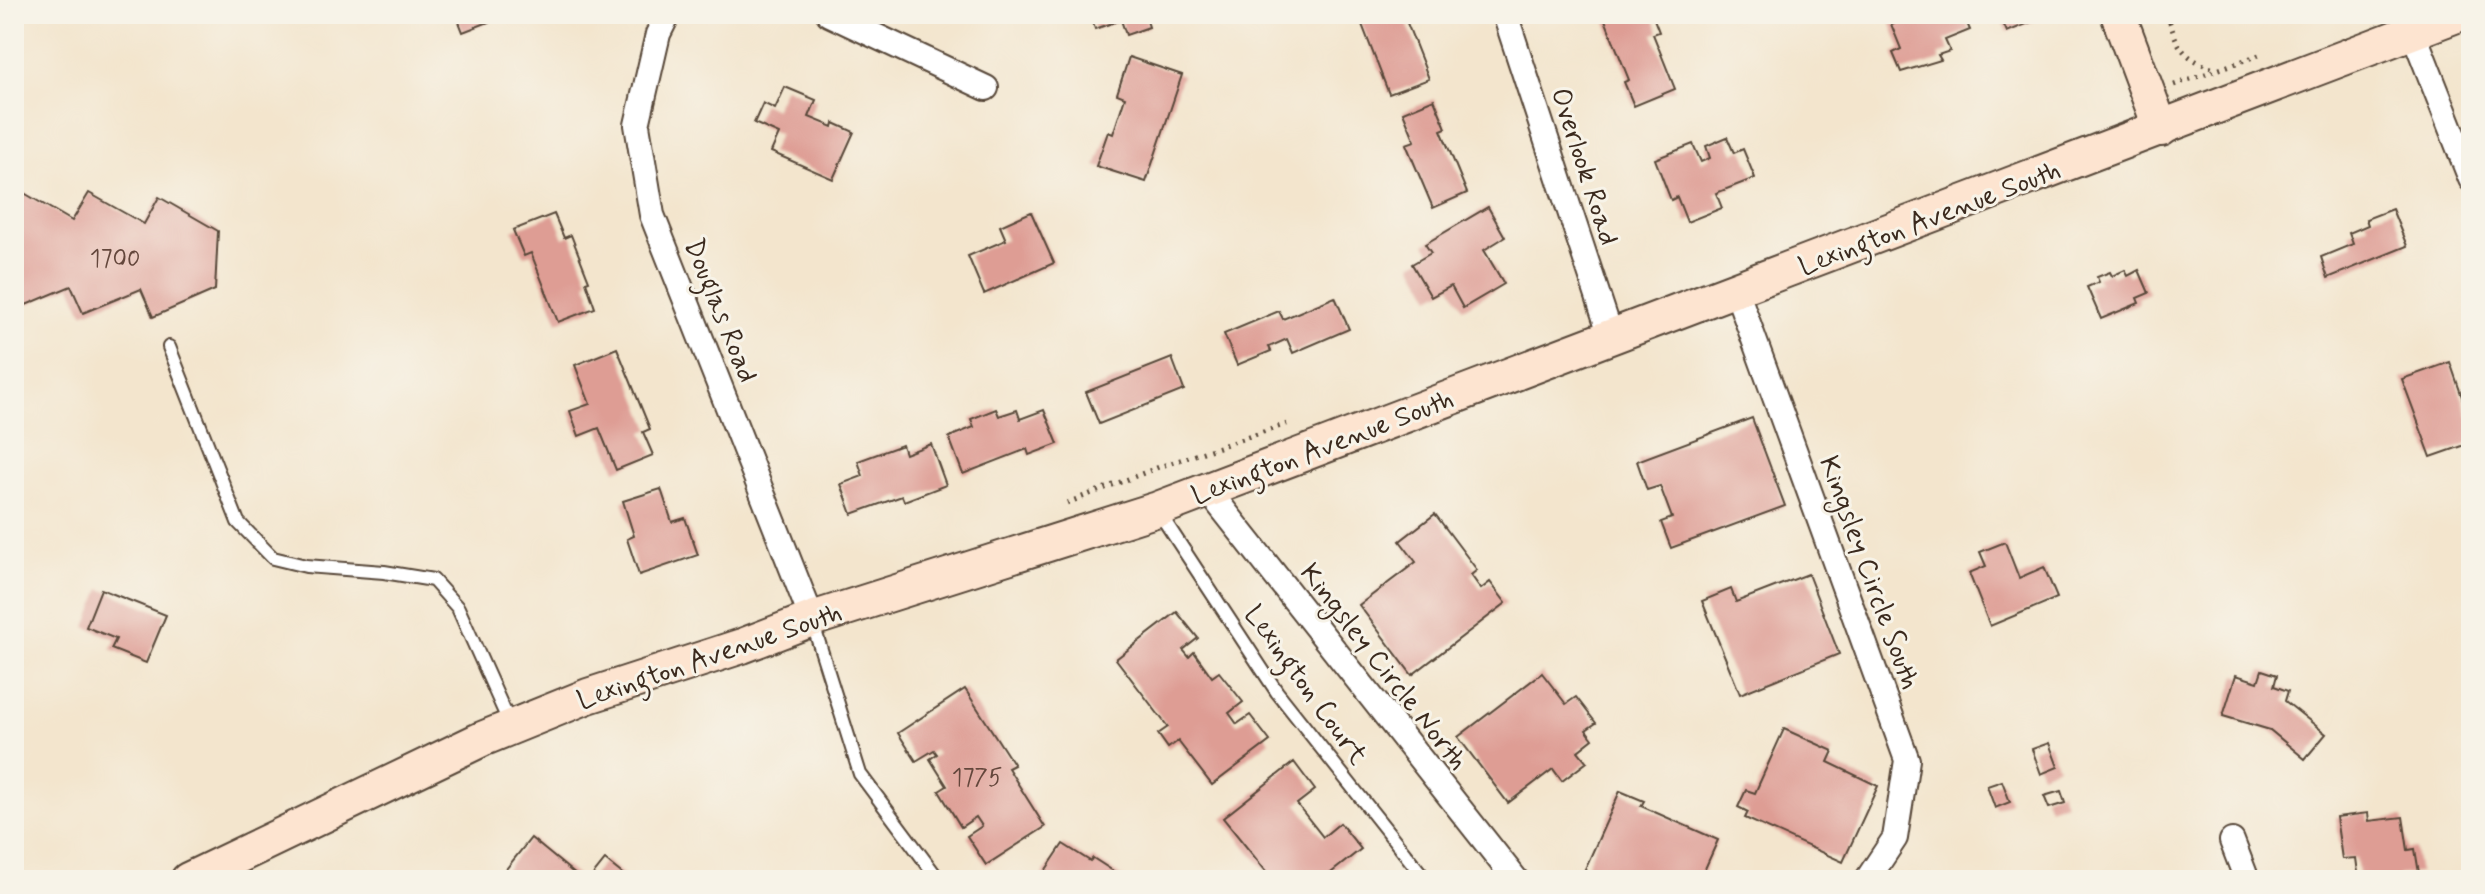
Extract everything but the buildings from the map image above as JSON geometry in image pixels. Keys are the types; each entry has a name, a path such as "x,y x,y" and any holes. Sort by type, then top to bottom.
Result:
{"street":[{"name":"Douglas Road","path":"668,14 658,34 637,125 652,215 812,619"},
{"path":"829,14 986,88"},
{"name":"Overlook Road","path":"1505,14 1611,336"},
{"path":"2118,14 2161,129"},
{"name":"Lexington Avenue South","path":"188,880 511,727 588,696 742,646 812,619 1158,509 2459,14"},
{"path":"2413,32 2471,179"},
{"name":"Kingsley Circle South","path":"1736,290 1907,760 1895,838 1869,877"},
{"name":"Kingsley Circle North","path":"1207,489 1516,880"},
{"path":"2232,841 2247,880"}],"lane":[{"path":"169,347 238,522 273,558 306,566 384,572 433,580 458,608 511,727"},
{"name":"Lexington Court","path":"1158,509 1277,692 1426,880"},
{"path":"812,619 860,774 939,880"}],"path":[{"path":"2167,14 2179,49 2193,61 2215,69"}]}
